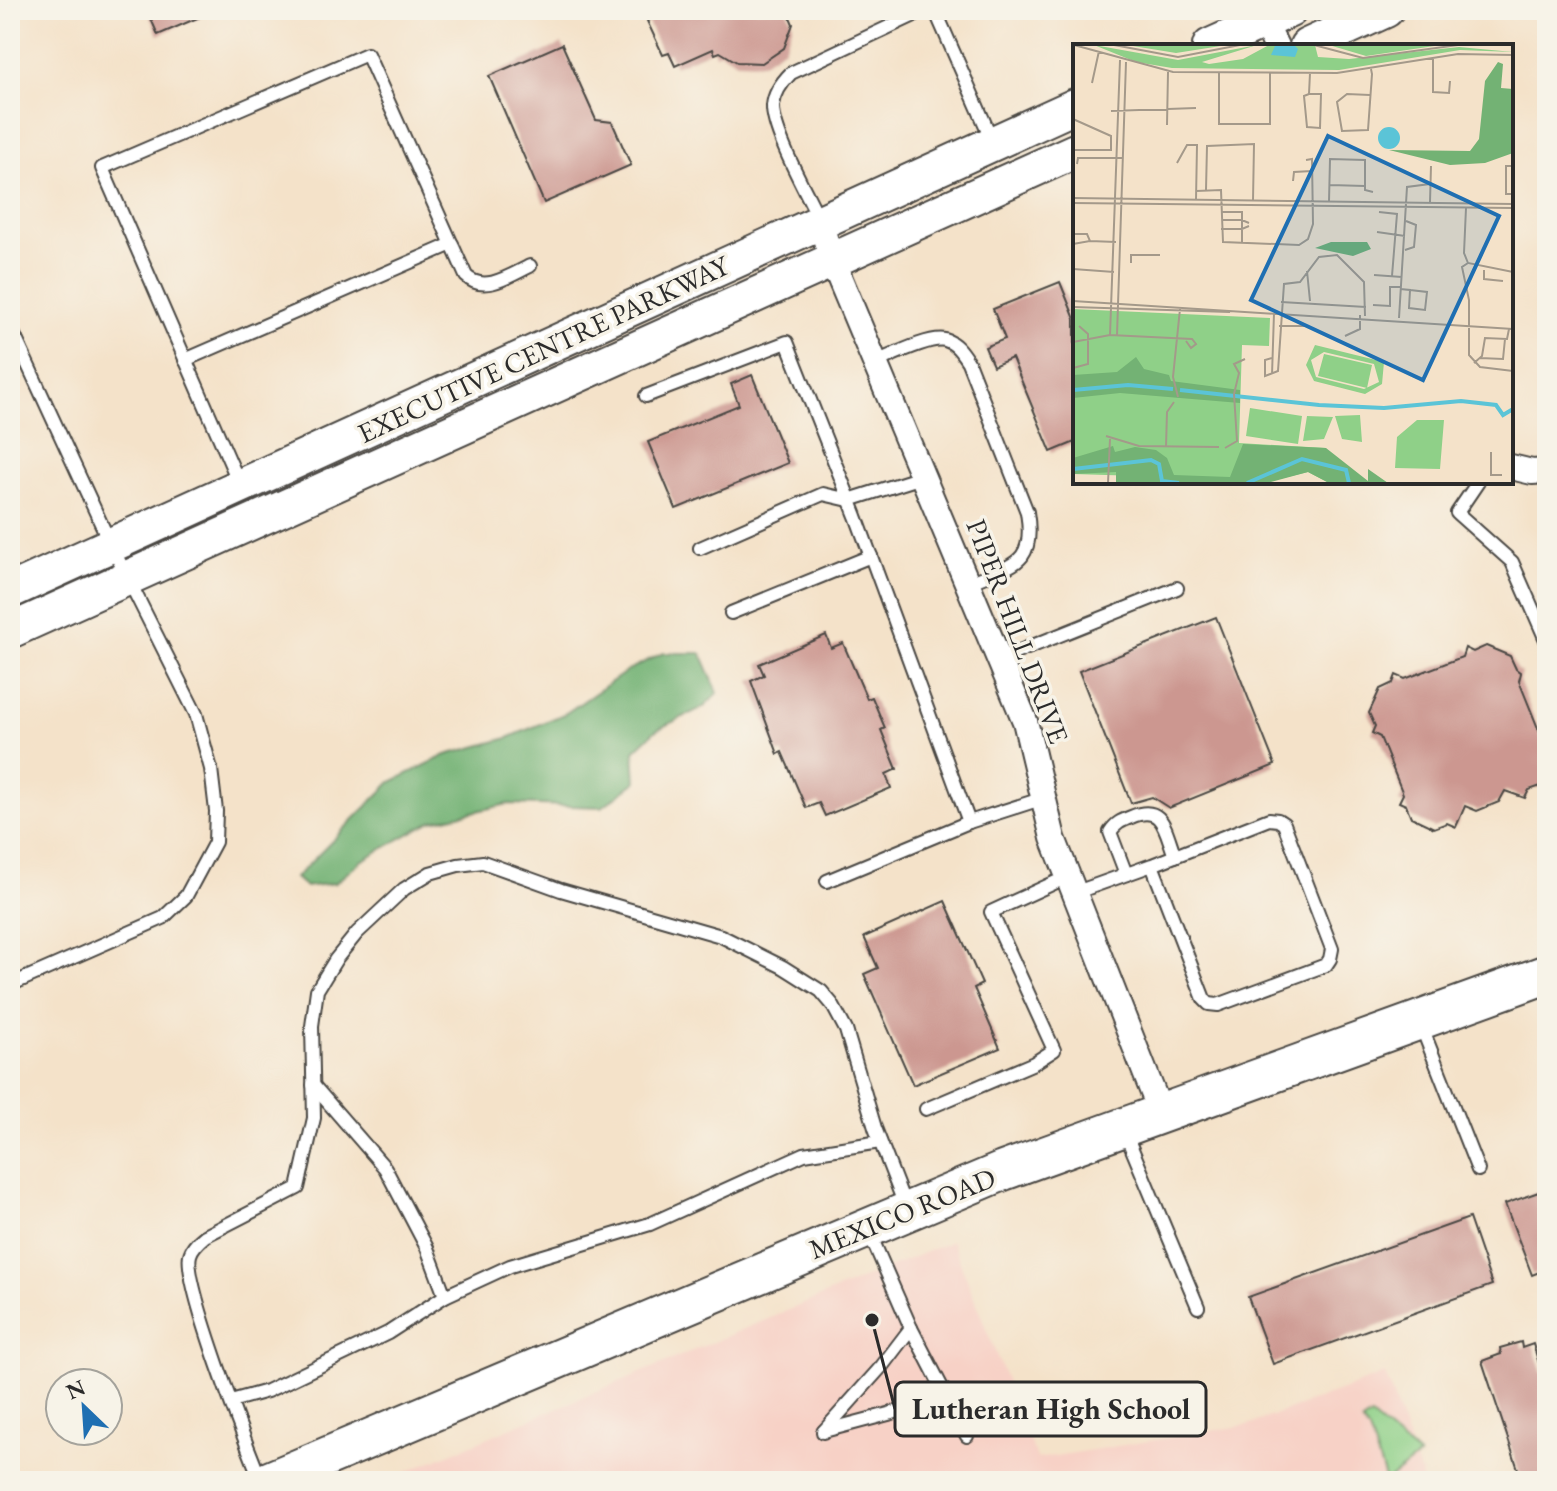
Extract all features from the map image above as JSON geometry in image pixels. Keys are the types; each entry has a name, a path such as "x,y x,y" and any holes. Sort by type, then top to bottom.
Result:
{"main road":[{"name":"MEXICO ROAD","path":"269,1481 906,1211 1123,1127 1547,974"}],"street":[{"path":"1311,44 1386,10"},
{"path":"1217,44 1277,26"},
{"name":"EXECUTIVE CENTRE PARKWAY","path":"10,591 1073,107"},
{"name":"EXECUTIVE CENTRE PARKWAY","path":"10,631 1073,152"},
{"name":"PIPER HILL DRIVE","path":"820,222 832,260 1025,721 1053,838 1161,1113"},
{"path":"1513,467 1532,472 1547,471"}],"lane":[{"path":"820,222 781,137 773,107 780,85 791,73 925,10"},
{"path":"935,10 993,143"},
{"path":"241,488 102,168 367,54 466,276 481,284 494,282 530,266"},
{"path":"185,360 452,244"},
{"path":"10,326 111,545 196,714 211,769 216,811 215,842 186,896 163,918 10,985"},
{"path":"876,362 931,341 944,340 959,349 968,362 1027,512 1030,529 1027,552 1017,561 969,583"},
{"path":"646,396 787,342 871,556 969,822"},
{"path":"700,548 823,494 849,500 925,476"},
{"path":"1477,484 1457,513 1512,562 1547,642"},
{"path":"731,613 871,556"},
{"path":"1000,659 1177,588"},
{"path":"827,881 969,822 1044,798"},
{"path":"1126,874 1110,832 1116,823 1144,811 1160,818 1175,856"},
{"path":"926,1109 1034,1063 1054,1050 991,912 1070,885 1126,874 1269,819 1278,820 1284,824 1332,949 1330,959 1326,965 1218,1005 1209,1004 1204,999 1152,865"},
{"path":"261,1481 195,1290 189,1257 205,1236 298,1188 314,1118 312,1026 317,990 357,933 404,889 430,873 483,862 561,890 721,936 783,967 821,991 846,1030 880,1142 906,1211"},
{"path":"1419,1020 1478,1170"},
{"path":"313,1085 385,1168 427,1248 445,1296"},
{"path":"1123,1127 1198,1307"},
{"path":"231,1401 267,1391 388,1333 445,1296 510,1266 650,1224 804,1154 880,1142"},
{"path":"867,1227 911,1328 967,1436"},
{"path":"911,1328 882,1366 823,1432 949,1398"}],"shaded area":[{"path":"952,1241 1037,1459 1248,1425 1385,1374 1423,1481 385,1481"}],"green space":[{"path":"663,653 701,653 718,693 704,707 656,730 634,751 636,782 602,807 508,804 432,821 361,861 335,883 305,887 295,878 391,782 446,755 508,738 566,713 630,669"},
{"path":"1371,1416 1419,1456 1386,1481 1369,1431 1362,1422"}],"building":[{"path":"147,10 216,10 158,35"},
{"path":"650,10 787,10 793,24 784,48 762,63 737,62 720,52 715,54 713,49 675,66 669,53 663,55 647,21 653,18"},
{"path":"562,44 596,120 612,122 631,165 544,203 489,76"},
{"path":"1060,282 1073,314 1073,443 1051,452 1012,358 993,366 985,347 1005,339 993,309"},
{"path":"752,375 788,463 676,509 648,442 739,405 731,384"},
{"path":"1216,617 1275,765 1169,808 1152,797 1131,803 1079,671"},
{"path":"826,635 831,648 843,643 867,699 872,697 897,769 886,774 891,788 825,816 819,803 806,808 782,752 778,754 751,681 764,675 759,664"},
{"path":"1486,646 1510,656 1521,673 1519,681 1542,738 1547,740 1547,772 1541,786 1529,790 1525,798 1505,791 1499,802 1477,811 1465,806 1456,827 1447,823 1434,828 1411,817 1406,805 1399,802 1403,794 1380,737 1372,733 1375,726 1369,713 1380,689 1393,683 1396,675 1405,679 1462,657 1465,648 1473,652"},
{"path":"945,901 982,984 974,988 1000,1048 913,1085 864,974 878,968 864,937"},
{"path":"1547,1189 1547,1269 1532,1275 1505,1204"},
{"path":"1469,1218 1492,1285 1273,1364 1248,1297"},
{"path":"1521,1342 1522,1348 1533,1344 1542,1373 1547,1372 1547,1481 1522,1481 1482,1361 1501,1354 1500,1348"}],"place":[{"name":"Lutheran High School","path":"872,1320"}]}
